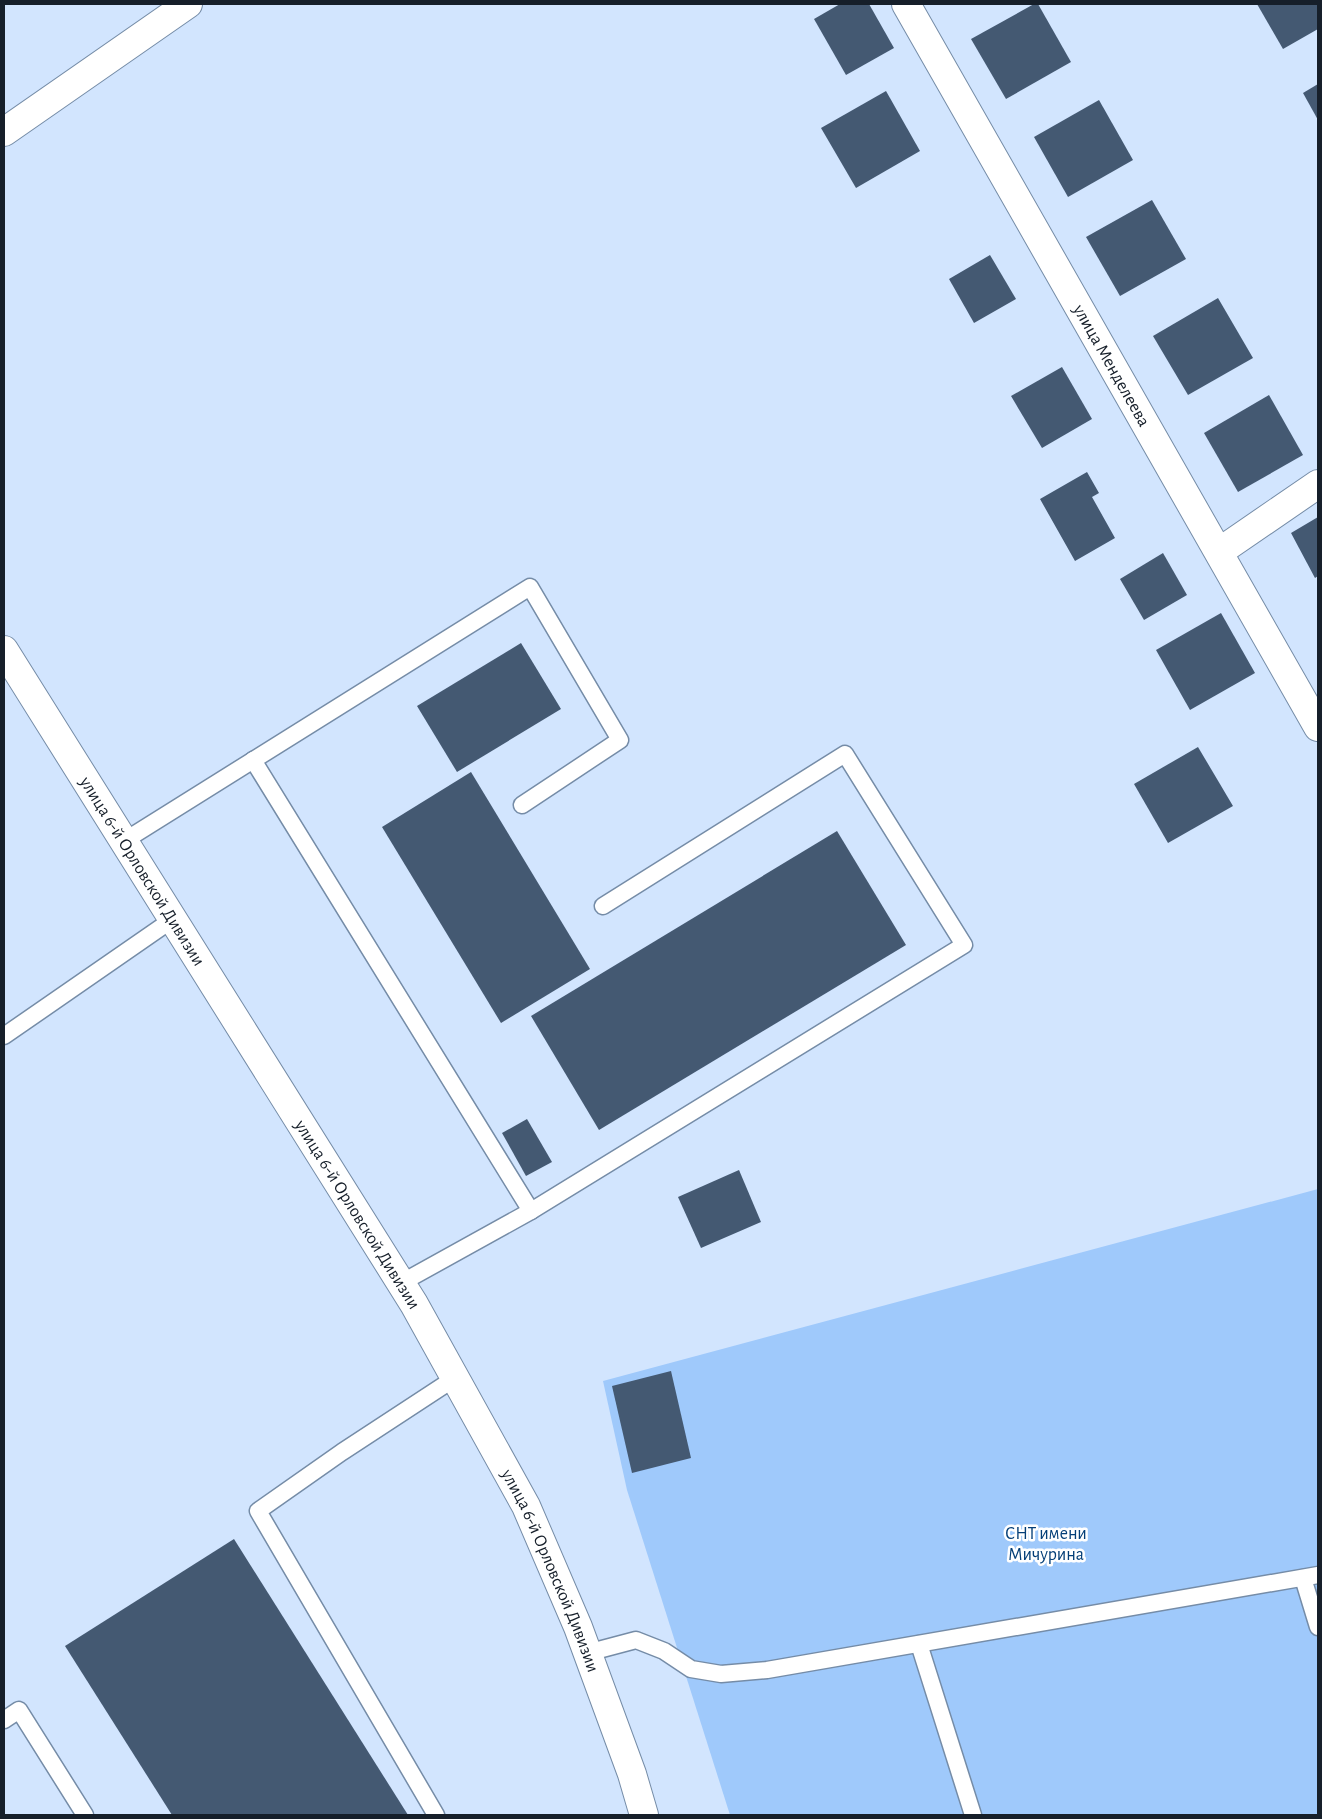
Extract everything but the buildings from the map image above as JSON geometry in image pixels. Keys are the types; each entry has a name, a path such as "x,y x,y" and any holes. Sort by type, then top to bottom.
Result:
{"street":[{"path":"4,132 188,4"},
{"name":"улица Менделеева","path":"906,4 1318,727"},
{"path":"1219,552 1318,484"},
{"name":"улица 6-й Орловской Дивизии","path":"4,650 400,1283 526,1506 578,1627 632,1774 644,1815"}],"lane":[{"path":"124,841 530,587 620,740 522,805"},
{"path":"400,1283 531,1211 964,945 845,754 603,906"},
{"path":"253,760 531,1211"},
{"path":"4,1036 172,919"},
{"path":"436,1815 258,1511 342,1452 455,1378"},
{"path":"587,1653 636,1640 664,1651 691,1669 721,1674 767,1670 1311,1576 1318,1627"},
{"path":"920,1644 973,1815"},
{"path":"4,1720 20,1710 85,1815"}],"green space":[{"name":"СНТ имени Мичурина","path":"1318,1189 1318,1815 730,1815 627,1490 603,1381"}]}
